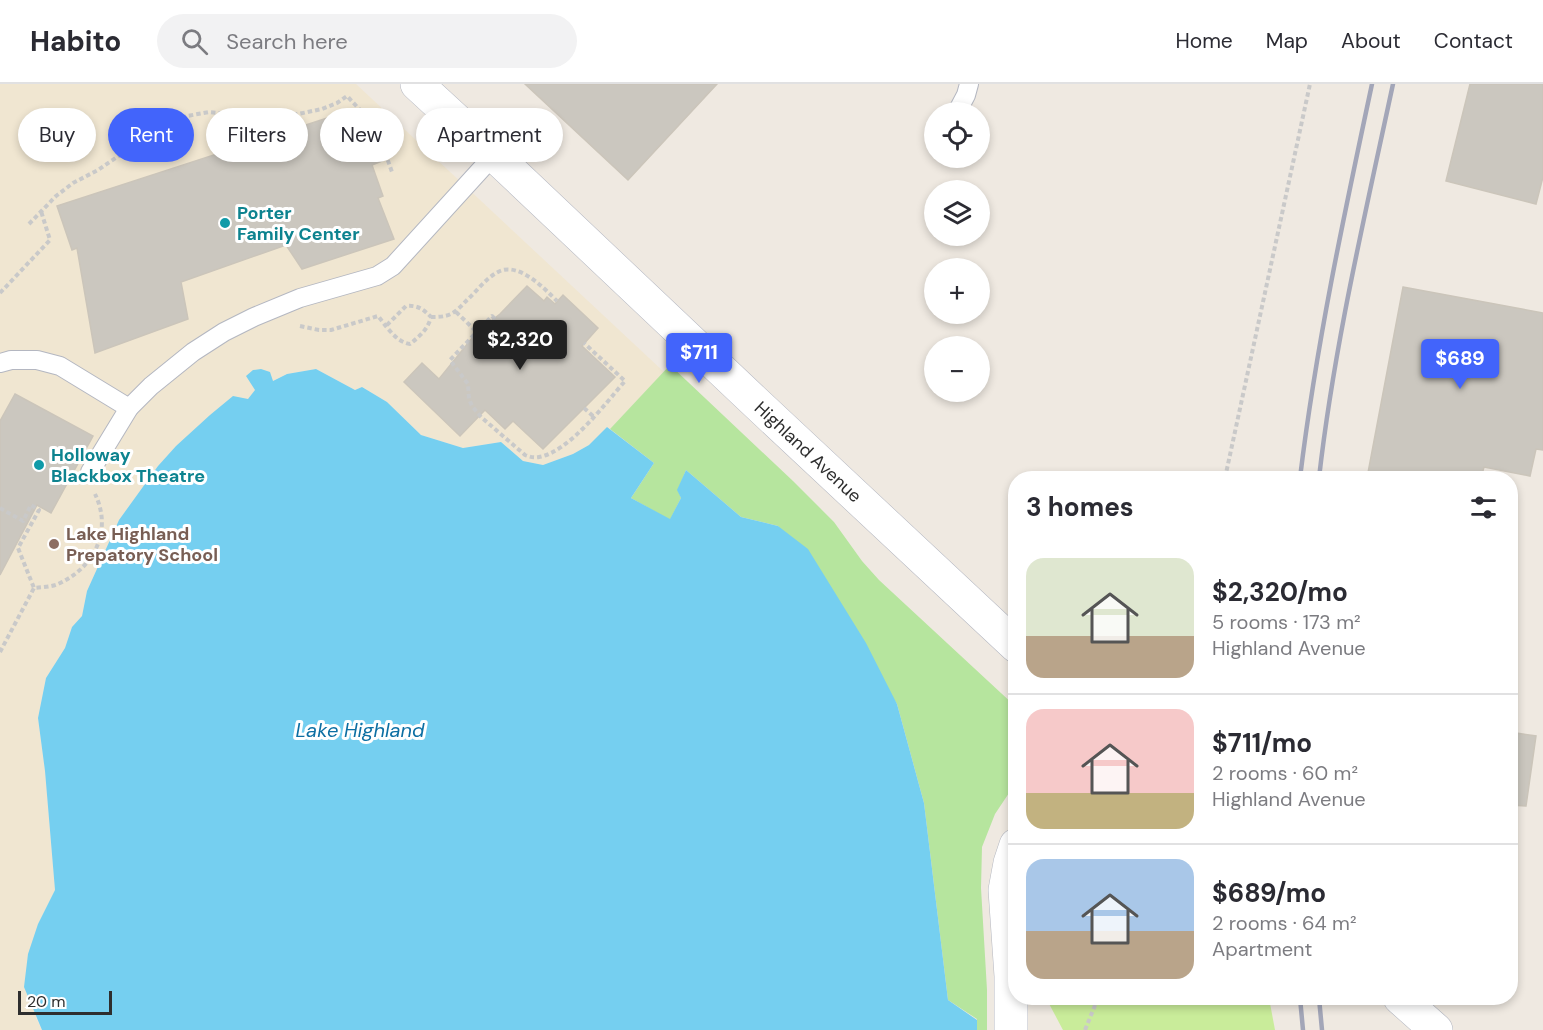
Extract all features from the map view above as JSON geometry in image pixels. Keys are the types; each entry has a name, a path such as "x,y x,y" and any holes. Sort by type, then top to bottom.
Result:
{"street":[{"name":"Highland Avenue","path":"417,84 443,108"},
{"name":"Highland Avenue","path":"502,162 1008,639"},
{"path":"1008,873 1005,890 1008,933"},
{"path":"1011,1005 1011,1030"},
{"path":"1408,1005 1436,1030"}],"lane":[{"path":"962,102 969,84"},
{"path":"90,472 129,408 151,386 193,352 224,332 254,317 300,298 377,276 393,266 487,162"},
{"path":"0,363 11,360 37,360 60,366 129,408"}],"path":[{"path":"1227,471 1310,84"},
{"path":"29,224 56,196 73,183 98,170 167,123 209,112 280,117 322,109 347,96 361,111 369,133 377,130 392,172"},
{"path":"0,293 50,240 41,211"},
{"path":"431,317 446,316 456,312 489,278 500,270 513,270 526,275 541,285 557,301"},
{"path":"386,326 406,306 414,305 424,309 431,317"},
{"path":"456,312 477,332"},
{"path":"293,324 319,330 331,330 378,316 401,343 410,344 421,336 429,325 431,317"},
{"path":"495,319 492,316 450,360 468,384 469,399 481,417 525,455 533,458 555,451 575,436 625,381 584,343"},
{"path":"585,408 593,416"},
{"path":"34,588 55,585 72,576 94,553 100,540 102,526 100,504 94,492"},
{"path":"0,508 23,521 31,505 39,510 18,548 34,588 0,652"},
{"path":"1085,1030 1095,1005"}],"shaded area":[{"name":"Lake Highland Prepatory School","path":"0,84 356,84 382,108 320,108 320,162 404,162 404,129 416,140 416,162 439,162 664,372 610,429 607,427 589,445 573,454 543,465 523,461 501,442 463,448 421,435 387,402 362,387 355,390 316,369 287,374 255,390 248,400 176,446 158,466 119,520 87,591 82,616 72,627 65,648 46,678 38,718 55,890 38,924 36,1018 42,1030 0,1030"}],"green space":[{"path":"670,365 834,522 879,580 1008,700 1008,794 995,814 982,847 981,888 987,1030 977,1030 977,1019 948,1000 924,803 897,704 778,526 741,517 686,470 678,490 681,498 670,520 631,498 654,463 610,429"},
{"path":"1050,1005 1270,1005 1275,1030 1063,1030"}],"water":[{"name":"Lake Highland","path":"261,369 270,372 273,381 287,374 316,369 355,390 362,387 387,402 421,435 463,448 501,442 523,461 543,465 573,454 589,445 607,427 654,463 631,498 670,519 681,498 677,490 686,470 741,517 778,526 808,549 866,643 897,704 924,803 948,1000 977,1020 977,1030 42,1030 24,987 28,954 38,924 55,890 38,718 46,678 65,648 72,627 82,616 87,591 119,520 158,466 176,446 233,396 248,399 255,390 246,376 253,370"}],"building":[{"path":"525,84 717,84 628,180 563,119 563,108 551,108"},
{"path":"1470,84 1543,84 1543,177 1536,204 1446,181"},
{"name":"Porter Family Center","path":"320,120 320,162 380,162 372,165 383,196 378,198 394,239 302,269 286,245 181,282 188,319 95,353 77,248 72,250 57,206 206,158 206,162 308,162 308,124"},
{"path":"527,286 544,301 547,297 555,304 563,295 598,328 582,346 615,377 543,449 513,421 505,429 485,410 460,436 404,382 422,363 439,379 477,332 500,314"},
{"path":"1403,287 1543,313 1543,450 1536,449 1530,476 1518,474 1518,471 1484,467 1483,471 1368,471"},
{"name":"Holloway Blackbox Theatre","path":"15,394 93,436 51,513 37,505 0,575 0,421"},
{"path":"1518,733 1536,736 1526,806 1518,806"}],"railway":[{"path":"1301,471 1322,330 1372,84"},
{"path":"1320,471 1342,330 1393,84"},
{"path":"1301,1005 1303,1030"},
{"path":"1320,1005 1322,1030"}],"place":[{"name":"Porter Family Center","path":"225,223"},
{"name":"Holloway Blackbox Theatre","path":"39,465"},
{"name":"Lake Highland Prepatory School","path":"54,544"}]}
